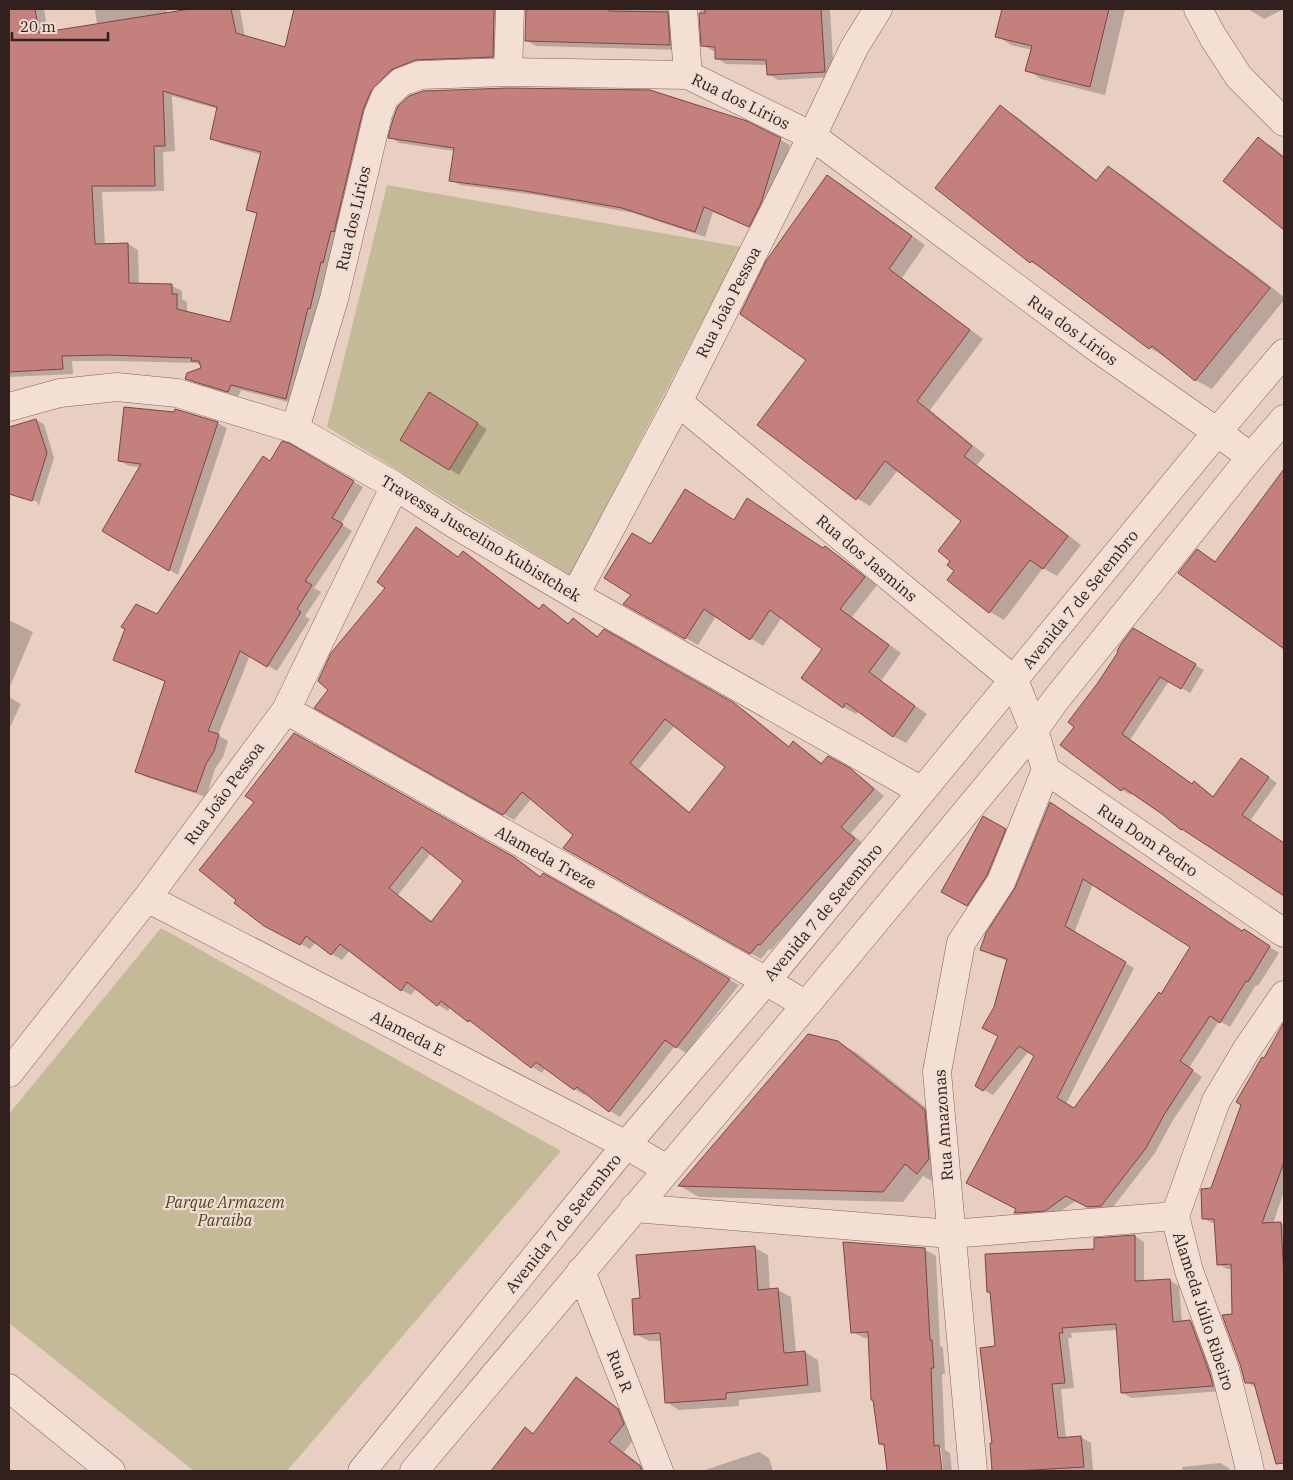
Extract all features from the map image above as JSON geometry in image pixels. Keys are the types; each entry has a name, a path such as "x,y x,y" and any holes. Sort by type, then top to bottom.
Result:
{"street":[{"path":"508,72 510,9"},
{"path":"683,9 688,75"},
{"name":"Rua João Pessoa","path":"575,595 678,402 812,136 854,48 878,9"},
{"path":"1198,9 1239,77 1284,122"},
{"name":"Rua dos Lírios","path":"295,429 334,299 378,114 385,97 401,82 420,75 508,72 688,75 812,136 1097,348 1251,457"},
{"name":"Avenida 7 de Setembro","path":"362,1471 626,1145 766,981 1284,353"},
{"name":"Travessa Juscelino Kubistchek","path":"9,407 60,392 117,387 177,393 295,429 395,486 456,525 575,595 922,791"},
{"name":"Rua dos Jasmins","path":"678,402 1014,680 1034,730"},
{"path":"414,1471 806,1005 1034,730 1054,702 1251,457 1284,419"},
{"name":"Rua João Pessoa","path":"9,1073 147,898 286,710 395,486"},
{"name":"Alameda Treze","path":"286,710 806,1005"},
{"path":"1034,730 1046,770"},
{"name":"Rua Dom Pedro","path":"1046,770 1284,933"},
{"name":"Rua Amazonas","path":"973,1471 950,1234 937,1072 961,943 1001,882 1046,770"},
{"name":"Alameda E","path":"147,898 626,1145 667,1169"},
{"name":"Alameda Júlio Ribeiro","path":"1250,1471 1224,1369 1189,1271 1175,1216 1216,1101 1247,1049 1284,995"},
{"path":"634,1208 950,1234 1175,1216"},
{"name":"Rua R","path":"581,1271 659,1471"},
{"path":"9,1388 110,1471"}],"green space":[{"path":"387,185 741,247 570,575 327,427"},
{"name":"Parque Armazem Paraiba","path":"161,928 561,1151 287,1471 194,1471 9,1323 9,1114"}],"building":[{"path":"9,9 35,9 39,33 190,9 231,9 236,33 285,47 294,9 494,9 493,57 415,60 391,70 371,91 363,110 334,232 331,231 323,263 321,262 310,309 308,308 286,399 231,385 228,392 185,379 187,373 201,368 199,361 191,361 192,358 107,355 62,356 63,369 9,372","holes":["163,91 217,107 210,139 261,152 246,210 257,213 230,322 177,309 177,294 172,294 172,284 129,283 128,243 95,244 92,186 155,186 154,146 165,146"]},
{"path":"526,9 609,9 609,11 668,12 670,45 525,41"},
{"path":"705,9 821,9 825,72 767,75 766,60 715,59 715,47 701,46 699,13 705,13"},
{"path":"1002,9 1109,9 1090,87 1025,71 1032,46 995,37"},
{"path":"508,88 650,90 747,121 781,138 761,203 749,227 704,207 695,232 622,208 525,191 449,181 454,148 388,138 398,106 409,96 423,91"},
{"path":"1000,105 1096,181 1108,166 1270,288 1195,381 1152,346 1149,349 1032,261 1030,263 935,188"},
{"path":"1258,137 1284,158 1284,230 1223,181"},
{"path":"827,175 912,236 889,269 970,330 917,401 972,446 964,456 1068,536 1043,569 1030,560 989,613 947,580 954,571 947,565 950,561 938,551 961,521 885,461 856,500 757,425 806,360 740,314 766,261"},
{"path":"429,392 478,423 449,470 400,440"},
{"path":"124,407 174,412 175,409 218,422 169,571 102,531 141,464 118,461"},
{"path":"36,419 47,453 32,501 9,494 9,427"},
{"path":"282,441 289,443 354,481 332,518 343,524 305,581 312,585 297,609 301,612 267,667 240,651 208,731 219,734 214,751 206,764 196,792 135,772 165,681 113,660 125,629 121,627 136,604 157,614 263,456 270,461"},
{"path":"1284,469 1284,649 1178,573 1197,549 1215,562"},
{"path":"685,489 734,520 747,498 823,548 825,546 865,577 840,609 889,645 869,672 915,706 893,737 846,703 843,708 801,678 822,649 770,610 750,640 704,609 685,639 623,604 631,595 604,578 632,533 651,544"},
{"path":"416,527 458,557 463,551 539,609 543,604 568,624 573,618 597,637 604,629 734,703 789,747 793,741 821,764 828,756 850,768 874,789 841,827 855,839 750,954 563,848 573,835 522,792 503,815 314,708 328,690 318,681 331,653 385,588 377,582","holes":["665,719 725,767 689,813 630,763"]},
{"path":"1133,628 1196,664 1181,689 1160,677 1122,734 1192,784 1194,781 1213,797 1241,758 1269,777 1242,815 1284,843 1284,896 1181,830 1162,814 1124,788 1121,791 1060,745 1074,727 1068,722 1097,684"},
{"path":"294,733 514,857 540,877 543,873 730,979 676,1048 665,1040 609,1112 577,1087 574,1090 536,1062 531,1068 441,1001 437,1006 407,982 401,991 340,944 331,955 306,936 300,945 264,926 234,903 236,900 199,870 254,802 245,796","holes":["422,847 463,881 431,922 389,888"]},
{"path":"1050,802 1242,931 1244,929 1270,946 1220,1023 1210,1016 1180,1061 1193,1070 1164,1115 1146,1148 1101,1206 1087,1207 1066,1196 1045,1211 1014,1213 1016,1209 966,1183 1034,1056 1019,1046 983,1091 975,1086 998,1036 982,1028 994,1007 1007,959 980,950 986,933 1015,888","holes":["1083,879 1190,947 1161,994 1159,992 1074,1108 1057,1098 1126,962 1065,926"]},
{"path":"983,816 1006,829 987,875 967,906 941,892"},
{"path":"1284,1022 1284,1162 1262,1223 1281,1222 1284,1279 1284,1463 1276,1464 1254,1383 1245,1383 1222,1315 1232,1314 1231,1264 1217,1265 1214,1219 1202,1219 1201,1189 1211,1188 1241,1105 1236,1102"},
{"path":"808,1034 838,1041 925,1110 929,1159 917,1174 905,1164 883,1192 678,1186"},
{"path":"1135,1235 1135,1281 1170,1279 1173,1322 1190,1320 1213,1386 1121,1393 1116,1324 1062,1328 1063,1333 1059,1333 1065,1383 1052,1384 1058,1438 1081,1436 1084,1467 992,1471 990,1443 992,1443 980,1348 995,1346 990,1292 987,1292 985,1254 1094,1249 1094,1238"},
{"path":"843,1242 925,1248 930,1340 932,1340 934,1368 931,1368 934,1446 939,1445 942,1471 887,1471 884,1444 879,1444 873,1400 871,1400 868,1332 851,1333"},
{"path":"755,1246 758,1290 778,1288 784,1353 805,1351 808,1385 726,1393 726,1399 665,1403 660,1333 634,1335 632,1299 640,1298 636,1255"},
{"path":"576,1377 618,1409 624,1424 609,1442 640,1466 642,1471 491,1471 525,1427 533,1434"}]}
